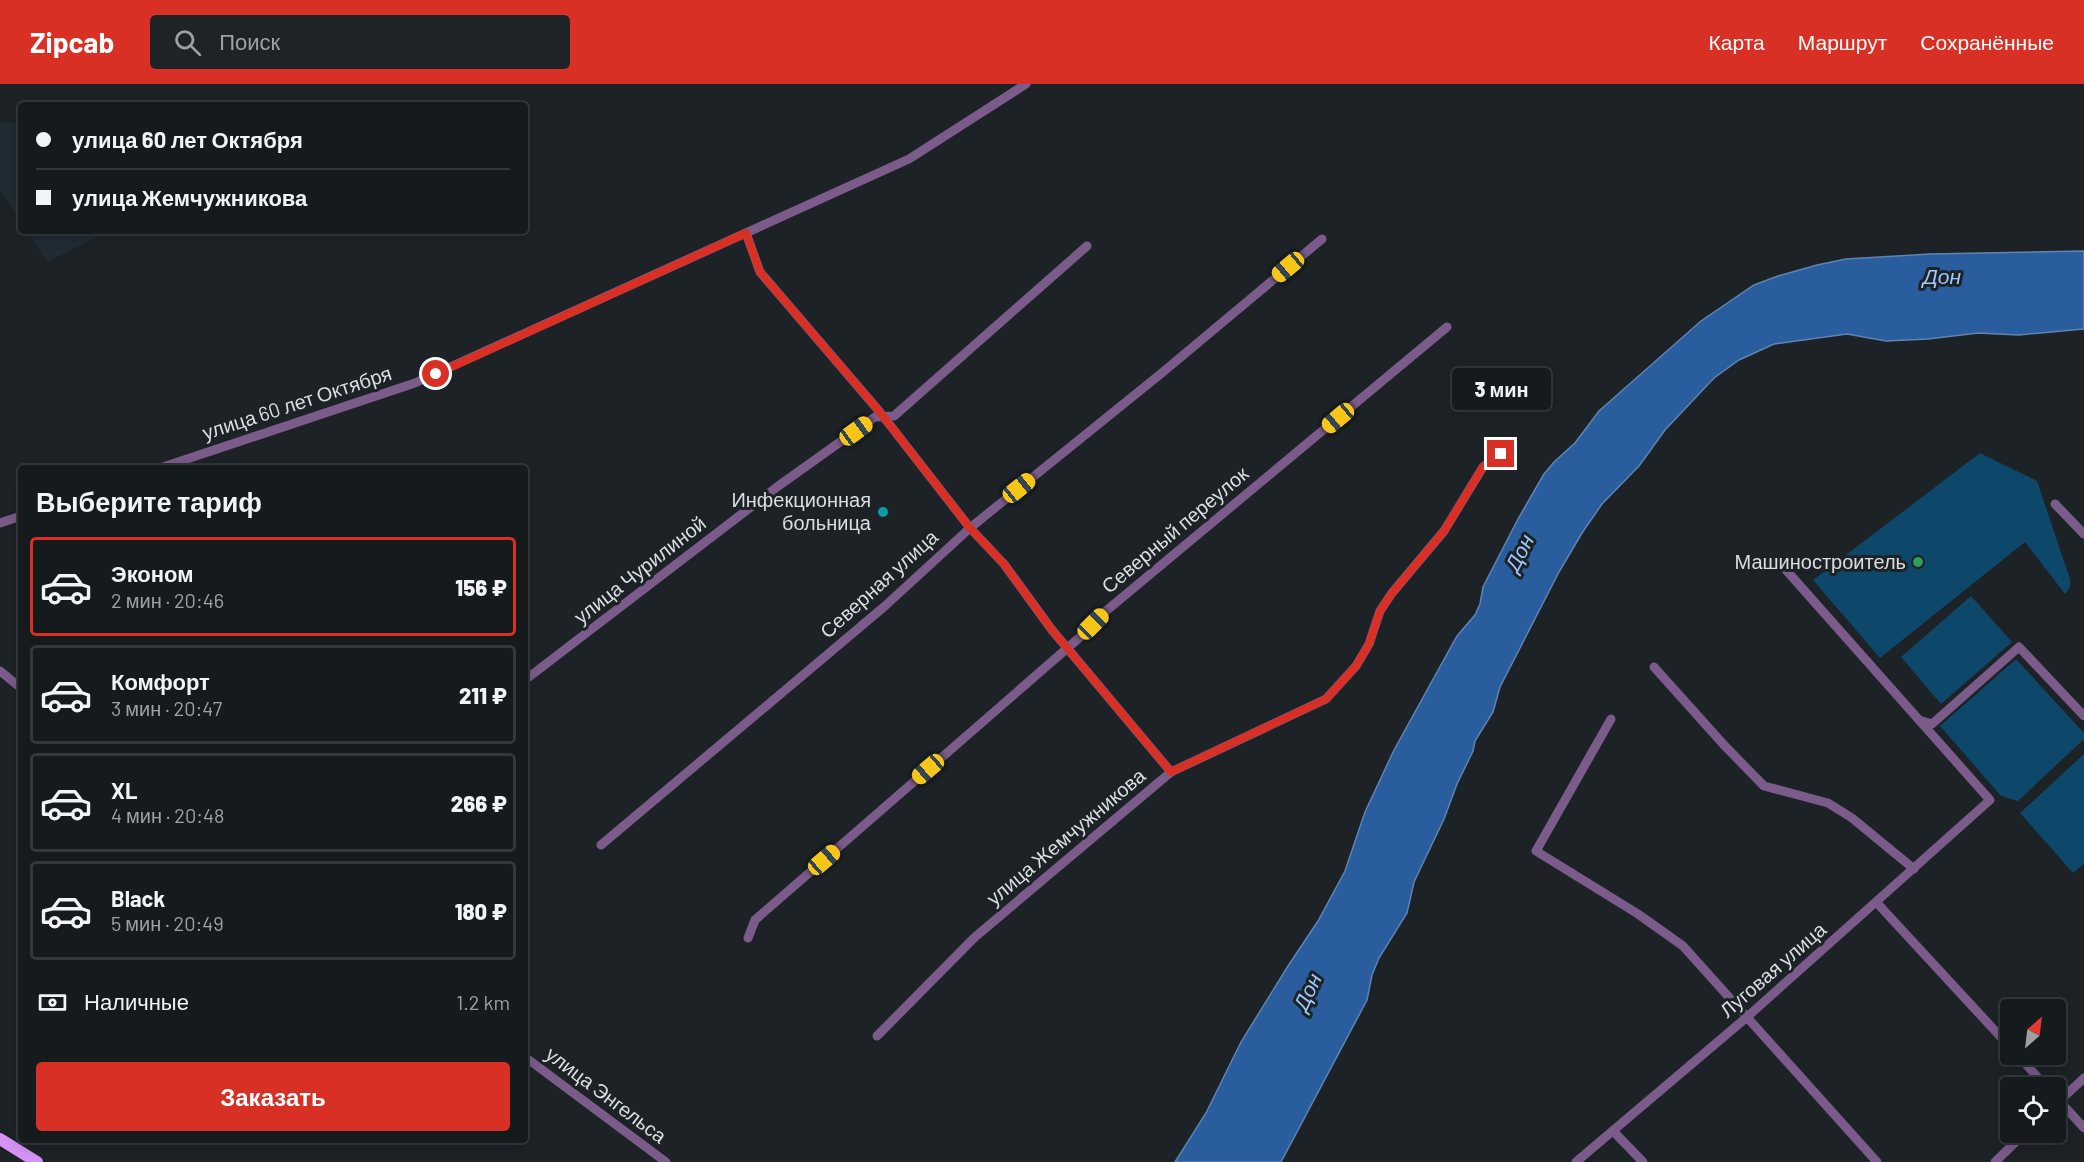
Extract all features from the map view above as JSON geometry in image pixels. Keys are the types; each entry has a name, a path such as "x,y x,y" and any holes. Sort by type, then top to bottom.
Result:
{"main road":[{"path":"0,1139 38,1162"}],"street":[{"name":"улица 60 лет Октября","path":"169,465 416,383 909,159 1026,84"},
{"path":"746,233 760,272 883,417 970,528 1004,564 1067,648 1171,772"},
{"name":"Северная улица","path":"601,845 885,606 970,528 1163,372 1322,239"},
{"name":"улица Чурилиной","path":"528,678 777,487 875,417 894,416 1087,246"},
{"name":"Северный переулок","path":"748,938 755,920 1067,648 1115,603 1447,327"},
{"name":"улица Жемчужникова","path":"877,1035 975,937 1171,772 1326,699 1356,666 1369,644 1380,611 1392,593 1444,531 1483,467 1501,454"},
{"path":"2055,504 2084,534"},
{"path":"0,523 18,517"},
{"path":"1779,562 1919,720 1932,724 2019,647 2084,716"},
{"path":"1654,667 1764,786 1828,803 1852,818 1914,869"},
{"path":"0,670 18,685"},
{"path":"1611,719 1536,851 1638,914 1683,946 1877,1162"},
{"name":"Луговая улица","path":"1576,1162 1747,1017 1990,800 1919,720"},
{"path":"1877,903 2000,1036"},
{"name":"улица Энгельса","path":"528,1059 666,1162"},
{"path":"2027,1065 2037,1077"},
{"path":"2066,1092 2084,1078"},
{"path":"2066,1110 2084,1128"},
{"path":"1613,1131 1643,1162"},
{"path":"1995,1162 2015,1143"}],"shaded area":[{"path":"6,121 18,124 18,217 0,190 0,123"},
{"path":"29,234 104,234 47,262"},
{"name":"Машиностроитель","path":"1980,453 2037,481 2070,579 2070,587 2065,594 2025,542 1880,658 1813,580"},
{"path":"1971,596 2012,642 1941,704 1901,657"},
{"path":"2016,659 2084,733 2084,739 2018,801 2001,796 1940,726"},
{"path":"2084,754 2084,864 2073,873 2020,813"}],"water":[{"name":"Дон","path":"2084,251 2084,329 2019,335 1978,333 1886,341 1847,334 1774,344 1739,360 1714,378 1665,430 1639,466 1602,504 1559,572 1500,687 1493,712 1475,741 1473,751 1444,819 1414,882 1407,913 1379,958 1372,975 1367,1000 1281,1162 1175,1162 1206,1113 1241,1042 1318,921 1345,871 1365,812 1394,750 1457,636 1475,615 1483,587 1518,519 1544,474 1575,443 1599,411 1701,321 1754,285 1778,276 1846,259 1930,254"}],"place":[{"name":"Инфекционная больница","path":"883,512"},
{"name":"Машиностроитель","path":"1918,562"}],"route":[{"path":"436,374 746,233 760,272 879,411 970,528 1004,564 1052,630 1171,772 1326,699 1356,666 1369,644 1380,611 1392,593 1444,531 1483,467 1501,454"}]}
